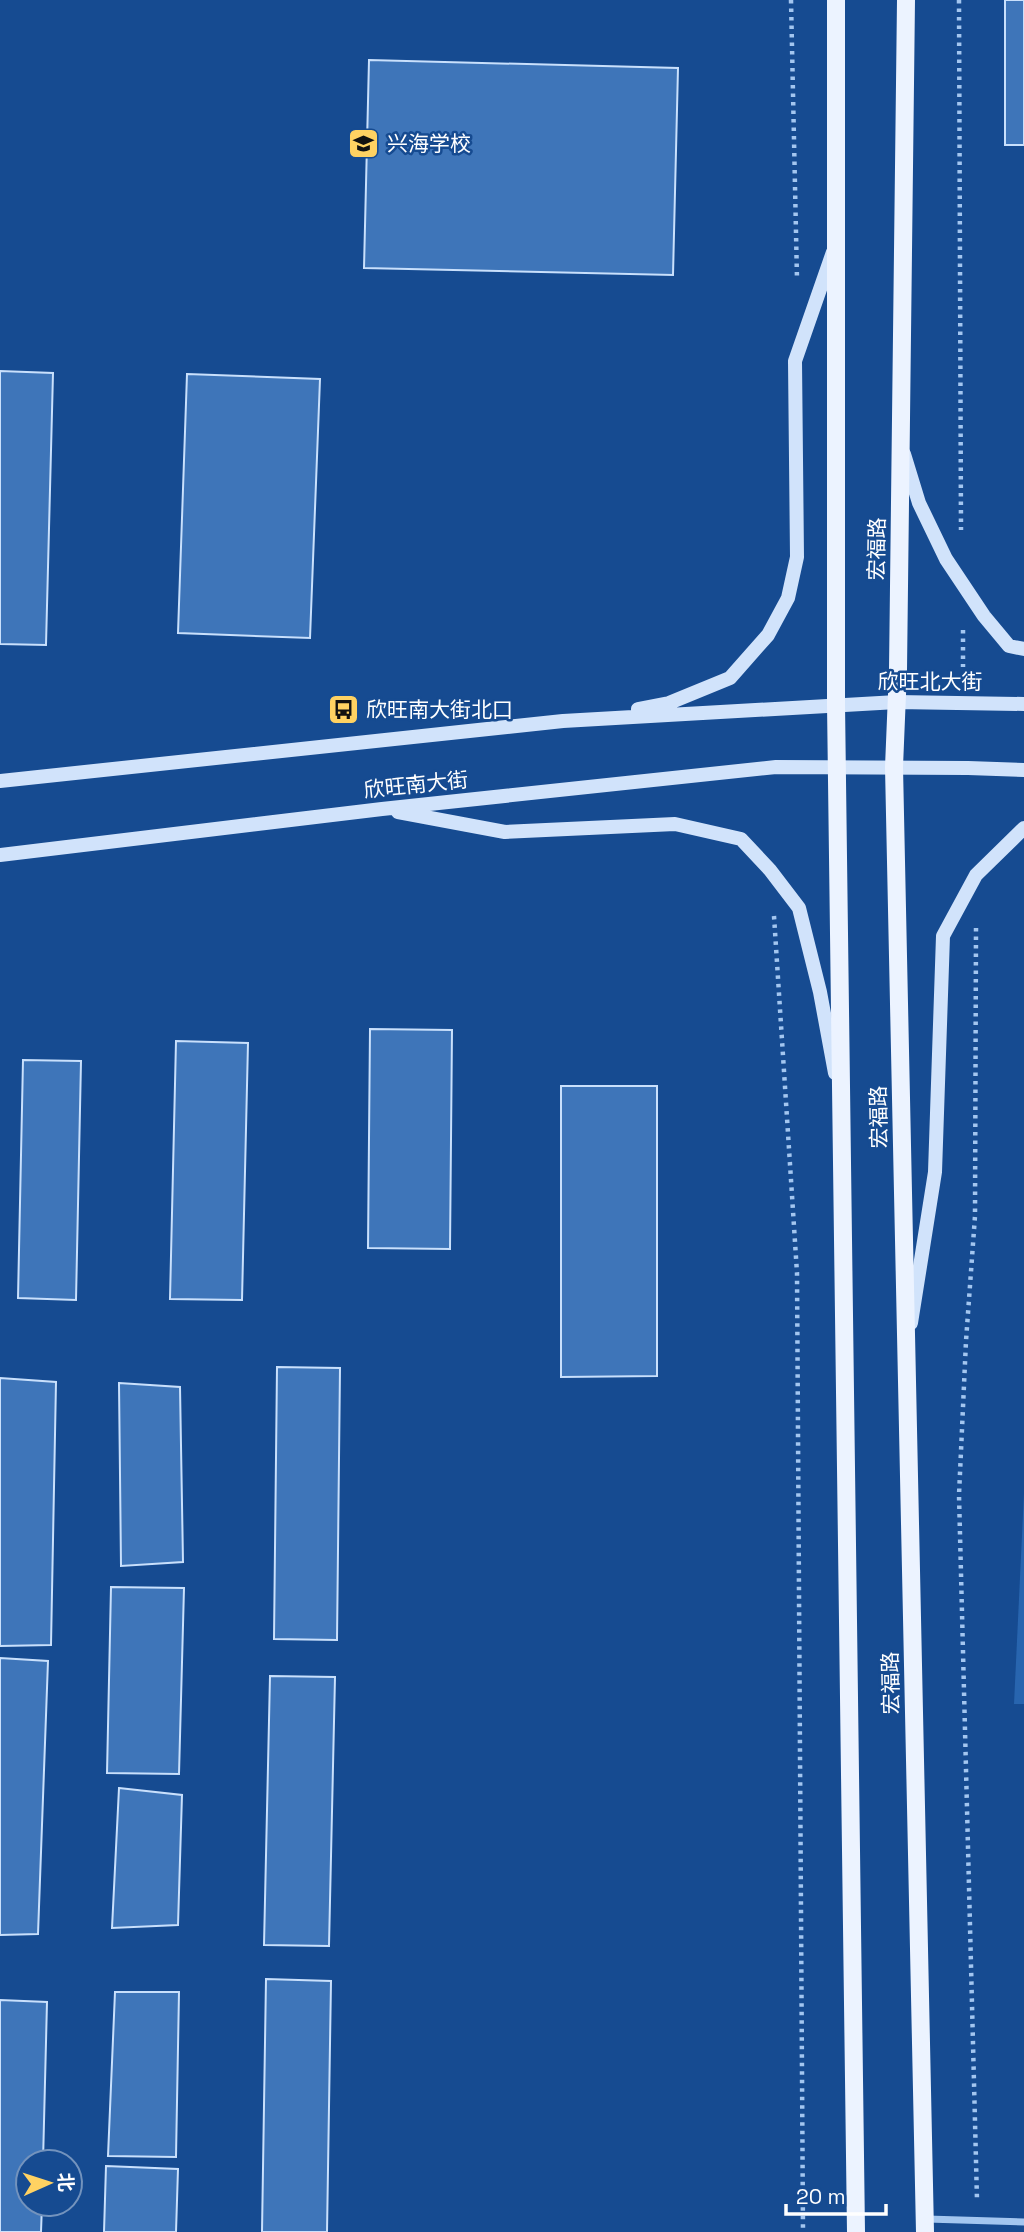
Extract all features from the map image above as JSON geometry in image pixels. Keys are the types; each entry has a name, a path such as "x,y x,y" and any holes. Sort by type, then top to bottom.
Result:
{"main road":[{"name":"宏福路","path":"836,0 835,705 856,2232"},
{"name":"宏福路","path":"906,0 894,767 925,2225"},
{"path":"563,721 669,703 730,678 768,635 788,598 797,557 795,361 835,248"},
{"path":"901,444 919,503 946,559 984,616 1009,646 1024,649"},
{"name":"欣旺北大街","path":"835,705 897,702 1024,704"},
{"path":"0,781 563,721 835,705"},
{"name":"欣旺南大街","path":"0,855 776,767 836,767"},
{"path":"836,767 1024,770"},
{"path":"382,810 505,832 675,824 741,839 770,870 799,908 820,992 842,1112"},
{"path":"907,1352 935,1172 943,936 976,875 1024,828"}],"street":[{"path":"925,2225 978,2221 1024,2222"}],"path":[{"path":"791,0 797,280"},
{"path":"959,0 959,458 963,667"},
{"path":"770,870 797,1273 803,2232"},
{"path":"976,875 975,1216 959,1495 978,2221"}],"shaded area":[{"path":"1024,1493 1024,1704 1014,1704"}],"building":[{"path":"1005,0 1024,0 1024,145 1005,145"},
{"path":"369,60 678,68 673,275 364,268"},
{"path":"0,371 53,373 46,645 0,644"},
{"path":"187,374 320,379 310,638 178,633"},
{"path":"370,1029 452,1030 450,1249 368,1248"},
{"path":"176,1041 248,1043 242,1300 170,1299"},
{"path":"23,1060 81,1061 76,1300 18,1298"},
{"path":"561,1086 657,1086 657,1376 561,1377"},
{"path":"277,1367 340,1368 337,1640 274,1639"},
{"path":"0,1378 56,1382 51,1645 0,1646"},
{"path":"119,1383 180,1387 183,1562 121,1566"},
{"path":"111,1587 184,1588 179,1774 107,1773"},
{"path":"0,1658 48,1661 38,1934 0,1935"},
{"path":"270,1676 335,1677 329,1946 264,1945"},
{"path":"119,1788 182,1795 178,1925 112,1928"},
{"path":"266,1979 331,1981 327,2232 262,2232"},
{"path":"115,1992 179,1992 176,2157 108,2156"},
{"path":"0,2000 47,2002 43,2148 14,2148 14,2218 42,2218 41,2232 0,2232"},
{"path":"106,2166 178,2169 176,2232 104,2232"}],"place":[{"name":"兴海学校","path":"364,144"},
{"name":"欣旺南大街北口","path":"343,710"}]}
